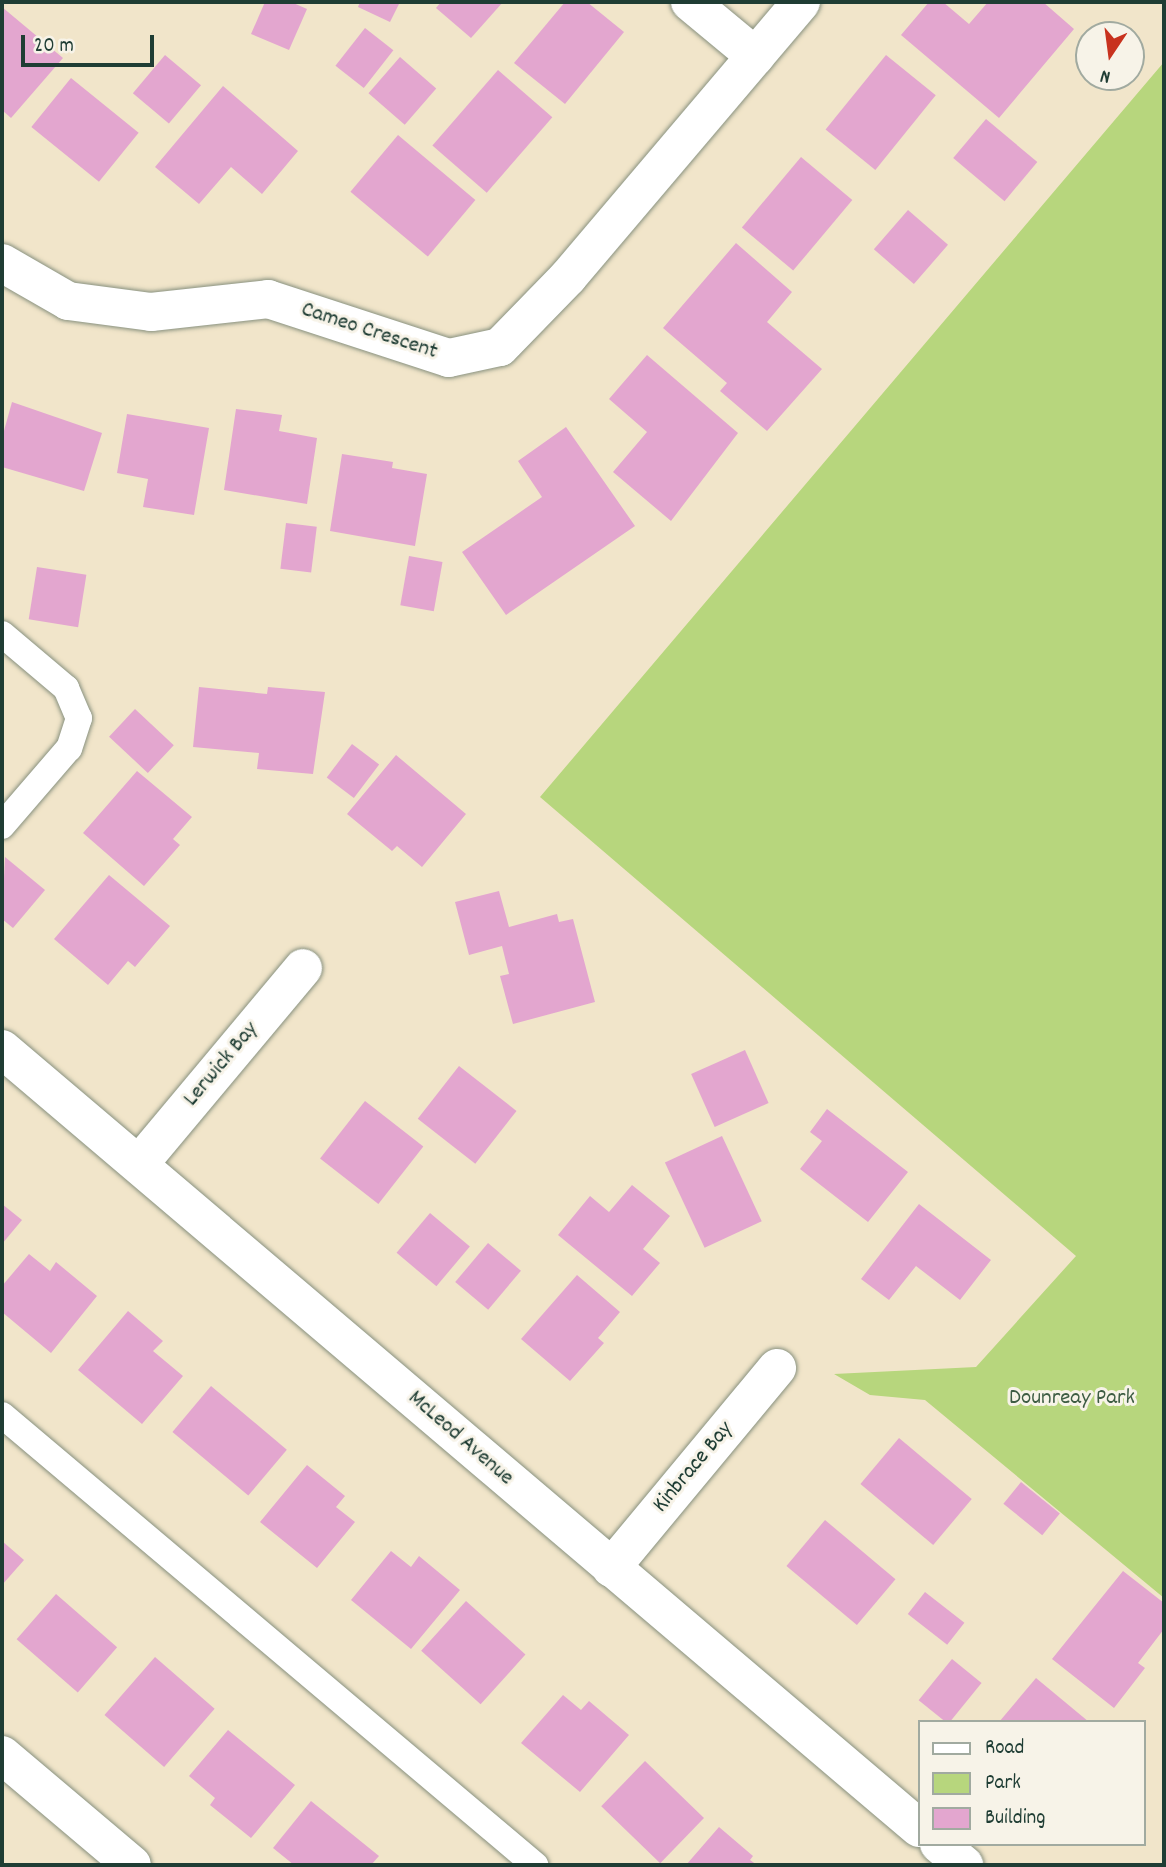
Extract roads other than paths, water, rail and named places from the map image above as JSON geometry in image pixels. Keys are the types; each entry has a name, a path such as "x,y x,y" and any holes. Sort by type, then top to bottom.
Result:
{"street":[{"path":"690,2 755,56"},
{"name":"Cameo Crescent","path":"2,263 68,301 151,312 268,299 449,358 500,347 568,277 801,2"},
{"name":"Lerwick Bay","path":"140,1163 303,968"},
{"name":"McLeod Avenue","path":"2,1049 140,1163 611,1568 918,1827"},
{"name":"Kinbrace Bay","path":"611,1568 777,1368"},
{"path":"2,1755 132,1865"},
{"path":"941,1846 964,1865"}],"lane":[{"path":"2,634 66,688 79,718 69,748 2,826"},
{"path":"2,1415 535,1865"}],"park label":[{"name":"Dounreay Park","path":"1072,1399"}]}
